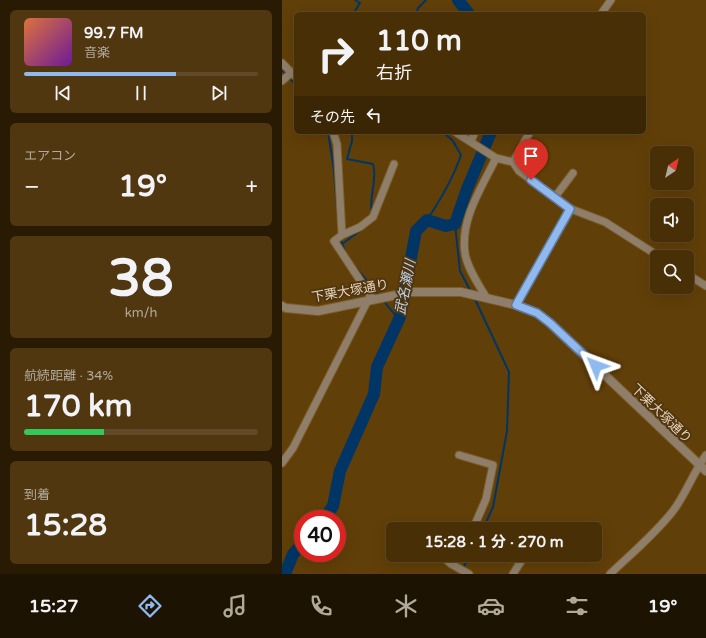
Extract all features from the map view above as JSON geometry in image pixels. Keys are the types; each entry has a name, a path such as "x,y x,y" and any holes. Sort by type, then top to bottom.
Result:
{"street":[{"path":"602,12 611,0"},
{"path":"282,63 294,74 282,81"},
{"path":"334,134 337,144 342,235"},
{"path":"458,134 494,156 512,162 519,171 570,209 605,222 650,251"},
{"path":"472,142 474,134"},
{"path":"512,162 529,134"},
{"path":"485,297 465,254 465,232 469,214 494,156"},
{"path":"282,463 293,448 370,300 334,241 342,235 360,227 373,217 394,164"},
{"path":"555,197 573,172"},
{"path":"516,305 570,209"},
{"path":"694,278 706,286"},
{"name":"下栗大塚通り","path":"282,306 286,308 318,311 411,292 461,292 516,305 537,313 550,323 706,471"},
{"path":"459,455 493,465 486,499 476,522"},
{"path":"610,574 662,523 674,509 699,464 706,455"},
{"path":"513,574 521,562"},
{"path":"451,564 469,574"}],"waterway":[{"path":"354,12 360,3 355,0"},
{"path":"417,12 418,8 426,0"},
{"name":"武名瀬川","path":"458,0 467,12"},
{"path":"282,70 294,83"},
{"path":"328,134 334,170 339,234"},
{"path":"352,134 352,141 347,159 373,164 374,176 371,201 372,214"},
{"path":"427,220 446,189 461,155 453,141 445,134"},
{"name":"武名瀬川","path":"330,510 333,506 340,471 374,394 377,367 400,317 416,231 427,220 446,226 455,224 467,189 490,134"},
{"path":"455,224 460,271 471,292"},
{"path":"342,244 368,225"},
{"path":"340,238 345,251"},
{"path":"356,268 379,295"},
{"path":"474,297 509,372 507,431 493,507 486,522"},
{"path":"383,300 399,320"},
{"name":"武名瀬川","path":"285,574 294,553"},
{"path":"463,568 466,562"}],"route":[{"path":"531,180 570,209 516,305 537,313 550,323 596,366"}]}
